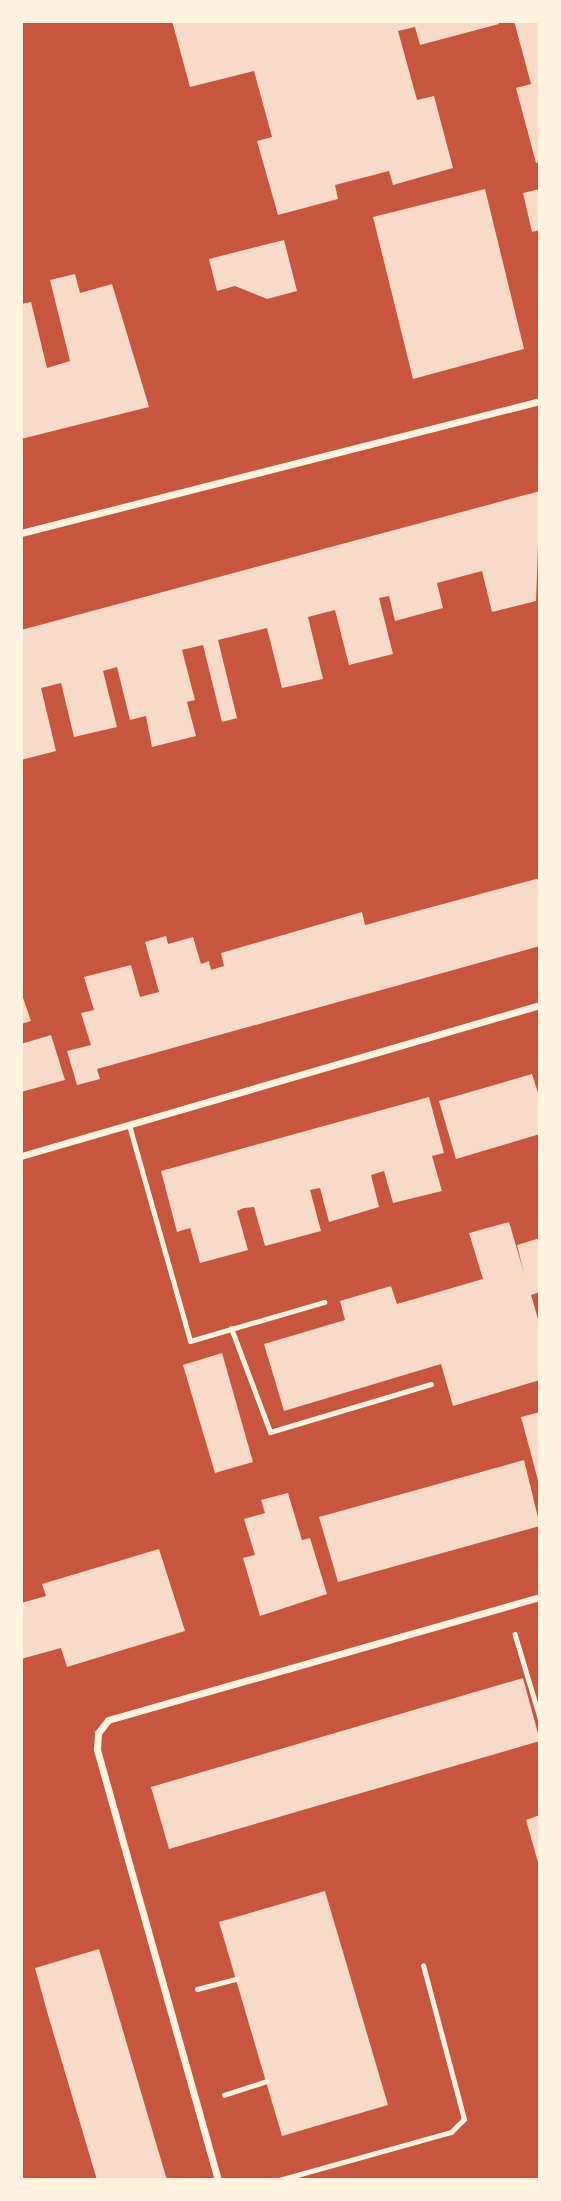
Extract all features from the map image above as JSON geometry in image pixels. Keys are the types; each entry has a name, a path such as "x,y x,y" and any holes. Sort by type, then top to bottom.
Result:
{"street":[{"path":"21,533 540,401"},
{"path":"21,1156 540,1005"},
{"path":"218,2180 97,1749 98,1733 108,1720 540,1597"}],"lane":[{"path":"128,1125 190,1341 324,1302"},
{"path":"231,1328 270,1432 431,1384"},
{"path":"279,2180 451,2132 464,2119 424,1965"}],"path":[{"path":"506,1607 540,1718"},
{"path":"166,1997 236,1979"},
{"path":"196,2104 267,2081"}],"building":[{"path":"172,21 498,21 499,24 420,45 415,27 398,31 417,100 434,96 453,168 393,185 389,171 335,185 338,199 278,215 257,141 272,137 254,71 190,87"},
{"path":"514,21 540,21 540,162 536,163 516,88 531,84"},
{"path":"485,189 524,349 413,379 373,217"},
{"path":"540,189 540,230 532,232 523,193"},
{"path":"284,240 297,291 267,299 235,286 217,291 209,259"},
{"path":"75,274 80,293 112,284 149,407 21,439 21,304 31,302 47,368 70,361 50,280"},
{"path":"540,491 536,601 492,612 482,571 437,583 443,608 395,621 389,596 379,598 393,654 349,665 335,610 308,617 323,679 282,688 267,628 218,640 237,718 222,722 203,645 182,650 195,700 187,702 196,736 152,747 146,716 130,720 117,667 103,671 117,727 74,737 61,683 41,688 56,751 21,760 21,630"},
{"path":"540,878 540,946 97,1069 100,1079 77,1085 67,1051 91,1045 81,1013 94,1010 84,977 131,965 140,997 159,992 145,942 166,936 168,944 193,937 201,964 209,961 211,970 224,966 221,953 362,912 365,925"},
{"path":"21,992 31,1021 21,1024"},
{"path":"51,1035 65,1080 21,1092 21,1044"},
{"path":"532,1074 540,1099 540,1134 456,1159 439,1101"},
{"path":"429,1097 444,1153 432,1156 442,1191 393,1203 384,1171 371,1175 379,1207 329,1222 320,1188 310,1190 321,1231 265,1246 254,1207 244,1208 237,1211 248,1250 200,1263 190,1228 177,1232 161,1171"},
{"path":"509,1222 524,1273 517,1245 540,1238 540,1292 531,1295 540,1326 540,1380 453,1406 441,1364 284,1411 264,1344 345,1320 340,1301 391,1286 397,1304 483,1279 469,1233"},
{"path":"222,1353 253,1462 215,1473 183,1365"},
{"path":"540,1412 540,1484 539,1484 521,1417"},
{"path":"524,1460 540,1526 338,1582 319,1517"},
{"path":"288,1493 302,1540 310,1538 327,1594 260,1616 243,1558 255,1555 244,1519 265,1513 261,1500"},
{"path":"159,1549 185,1631 67,1667 61,1648 21,1659 21,1603 46,1596 42,1584"},
{"path":"523,1678 540,1741 169,1849 151,1787"},
{"path":"540,1815 540,1866 539,1866 526,1820"},
{"path":"325,1891 388,2105 282,2136 219,1922"},
{"path":"99,1949 167,2180 97,2180 48,2015 35,1968"}]}
